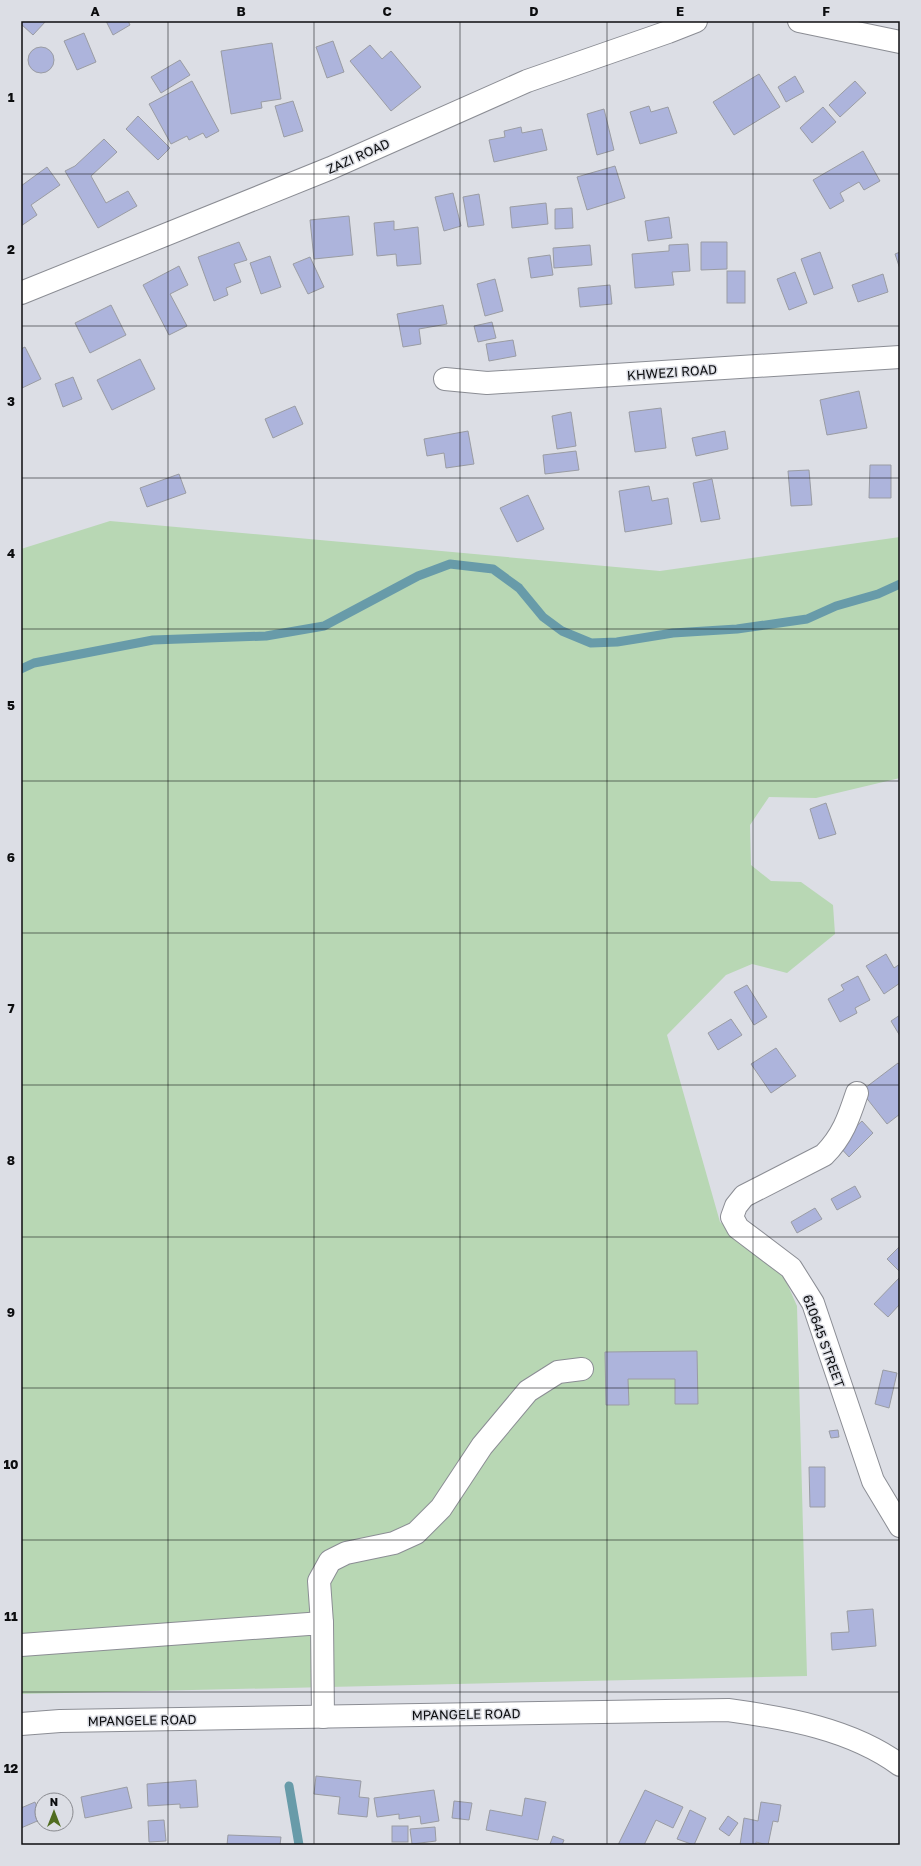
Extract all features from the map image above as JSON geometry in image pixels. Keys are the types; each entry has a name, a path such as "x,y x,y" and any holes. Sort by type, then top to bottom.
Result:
{"street":[{"name":"ZAZI ROAD","path":"21,293 331,168 527,81 696,21"},
{"path":"799,21 900,42"},
{"name":"KHWEZI ROAD","path":"445,379 487,383 900,358"},
{"name":"610645 STREET","path":"857,1093 846,1126 832,1147 824,1155 744,1196 736,1206 732,1217 738,1228 791,1268 813,1303 873,1481 900,1526"},
{"path":"323,1717 322,1623 319,1582 330,1561 346,1553 394,1543 416,1533 441,1508 482,1446 528,1391 558,1372 582,1369"},
{"path":"21,1645 322,1623"},
{"name":"MPANGELE ROAD","path":"21,1724 60,1721 728,1710 789,1720 820,1728 873,1749 900,1765"}],"green space":[{"path":"110,521 660,571 900,537 900,778 816,798 769,797 750,825 751,865 771,881 801,882 833,905 835,934 787,973 752,964 726,975 667,1035 720,1222 782,1272 797,1306 807,1676 21,1694 21,549"}],"building":[{"path":"21,21 46,21 33,35 21,24"},
{"path":"106,21 128,21 130,25 113,35"},
{"path":"84,33 96,62 77,70 64,41"},
{"path":"333,41 344,72 327,78 316,47"},
{"path":"272,43 281,99 261,102 262,108 231,114 221,51"},
{"path":"370,45 382,59 391,51 421,87 391,111 350,61"},
{"path":"41,47 50,51 54,60 50,69 41,73 32,69 28,60 32,51"},
{"path":"180,60 190,75 161,93 151,77"},
{"path":"759,74 780,107 734,135 713,102"},
{"path":"795,76 804,92 786,102 778,87"},
{"path":"192,81 219,131 206,138 203,133 189,140 187,136 171,144 149,104"},
{"path":"855,81 866,93 840,117 829,105"},
{"path":"293,101 303,131 284,137 275,106"},
{"path":"649,106 651,112 668,107 677,133 640,144 630,112"},
{"path":"823,107 836,122 812,143 800,128"},
{"path":"604,109 614,150 597,155 587,114"},
{"path":"138,116 170,148 158,160 126,129"},
{"path":"521,127 522,133 542,129 547,150 494,162 489,140 505,137 504,131"},
{"path":"104,139 117,152 91,176 106,203 128,191 137,206 98,228 65,171 75,166"},
{"path":"863,151 880,181 864,190 859,182 840,193 844,201 830,209 813,180"},
{"path":"615,166 625,198 587,210 577,177"},
{"path":"47,167 60,185 31,205 37,215 21,226 21,186"},
{"path":"453,193 461,226 444,231 435,197"},
{"path":"479,194 484,225 468,227 463,197"},
{"path":"546,203 548,224 512,228 510,207"},
{"path":"572,208 573,228 555,229 555,209"},
{"path":"349,216 353,255 314,259 310,220"},
{"path":"669,217 672,238 648,241 645,221"},
{"path":"394,221 394,230 418,227 421,264 397,266 396,254 377,256 374,223"},
{"path":"239,242 247,260 234,264 241,282 226,288 228,295 214,301 198,257"},
{"path":"701,242 727,242 727,269 701,270"},
{"path":"688,244 690,271 672,272 674,285 635,288 632,254 669,251 669,245"},
{"path":"590,245 592,265 554,268 553,248"},
{"path":"820,252 833,288 814,295 801,259"},
{"path":"900,252 900,269 895,254"},
{"path":"550,255 553,275 531,278 528,258"},
{"path":"270,256 281,287 261,294 250,263"},
{"path":"310,257 324,287 308,294 293,264"},
{"path":"179,266 188,285 170,294 187,326 169,335 143,285"},
{"path":"727,271 745,271 745,303 727,303"},
{"path":"795,272 807,303 789,310 777,279"},
{"path":"883,274 888,292 858,302 852,285"},
{"path":"495,279 503,311 485,316 477,284"},
{"path":"610,285 612,304 580,307 578,288"},
{"path":"111,305 126,335 90,353 75,323"},
{"path":"443,305 447,324 419,329 421,344 403,347 397,314"},
{"path":"492,322 496,338 478,342 474,326"},
{"path":"513,340 516,356 489,361 486,344"},
{"path":"25,347 41,379 22,388 21,349"},
{"path":"140,359 155,389 112,410 97,380"},
{"path":"73,377 82,399 63,407 55,384"},
{"path":"859,391 867,428 827,435 820,400"},
{"path":"295,406 303,424 273,438 265,419"},
{"path":"661,408 666,448 635,452 629,412"},
{"path":"571,412 576,446 557,449 552,416"},
{"path":"468,431 474,464 446,468 444,453 427,456 424,439"},
{"path":"725,431 728,449 696,456 692,438"},
{"path":"576,451 579,470 545,474 543,455"},
{"path":"870,465 891,465 891,498 869,498"},
{"path":"809,470 812,505 791,506 788,471"},
{"path":"179,474 186,493 147,507 140,488"},
{"path":"712,479 720,519 701,522 693,483"},
{"path":"649,486 652,501 668,498 672,524 625,532 619,491"},
{"path":"528,495 544,529 517,542 500,508"},
{"path":"826,803 836,834 819,839 810,809"},
{"path":"886,954 894,968 900,964 900,983 884,994 866,966"},
{"path":"858,976 870,1000 855,1008 857,1013 840,1022 828,999 844,990 841,985"},
{"path":"747,985 767,1017 754,1025 734,992"},
{"path":"900,1015 900,1036 891,1021"},
{"path":"731,1019 742,1035 718,1050 708,1033"},
{"path":"776,1048 796,1076 771,1093 751,1064"},
{"path":"898,1063 900,1065 900,1114 887,1124 861,1091"},
{"path":"862,1121 873,1133 849,1157 837,1144"},
{"path":"855,1186 861,1197 837,1210 831,1199"},
{"path":"815,1208 822,1219 797,1233 791,1222"},
{"path":"900,1246 900,1272 887,1259"},
{"path":"900,1277 900,1304 888,1317 874,1304"},
{"path":"697,1351 698,1404 675,1404 675,1379 628,1379 629,1405 606,1405 605,1352"},
{"path":"883,1370 897,1373 889,1408 875,1404"},
{"path":"838,1430 839,1437 831,1438 829,1431"},
{"path":"809,1467 825,1467 825,1507 810,1507"},
{"path":"873,1609 876,1646 832,1650 831,1633 849,1632 847,1611"},
{"path":"316,1776 361,1781 359,1797 369,1798 367,1817 338,1814 340,1797 314,1794"},
{"path":"196,1780 198,1807 180,1808 180,1804 148,1806 147,1784"},
{"path":"127,1787 132,1808 85,1818 81,1797"},
{"path":"434,1790 439,1821 421,1824 420,1816 399,1819 399,1814 377,1817 374,1798"},
{"path":"645,1790 683,1807 673,1828 656,1820 644,1845 618,1845"},
{"path":"525,1798 546,1802 538,1840 486,1830 490,1810 522,1816"},
{"path":"454,1801 472,1803 469,1820 452,1818"},
{"path":"34,1802 34,1822 21,1828 21,1808"},
{"path":"761,1802 781,1805 778,1822 773,1821 768,1845 756,1842 756,1845 740,1845 744,1818 758,1821"},
{"path":"690,1810 706,1818 694,1845 677,1839"},
{"path":"728,1816 738,1823 729,1836 719,1829"},
{"path":"164,1820 166,1841 149,1842 148,1821"},
{"path":"392,1826 408,1826 408,1842 392,1842"},
{"path":"435,1827 436,1841 412,1844 410,1829"},
{"path":"228,1835 281,1837 280,1845 227,1845"},
{"path":"553,1836 564,1840 562,1845 550,1844"}],"waterway":[{"path":"21,669 34,663 153,640 266,636 324,626 418,576 450,564 493,569 519,588 543,617 562,631 591,643 617,642 673,633 737,629 807,619 836,606 878,594 900,584"},
{"path":"289,1786 299,1845"}]}
